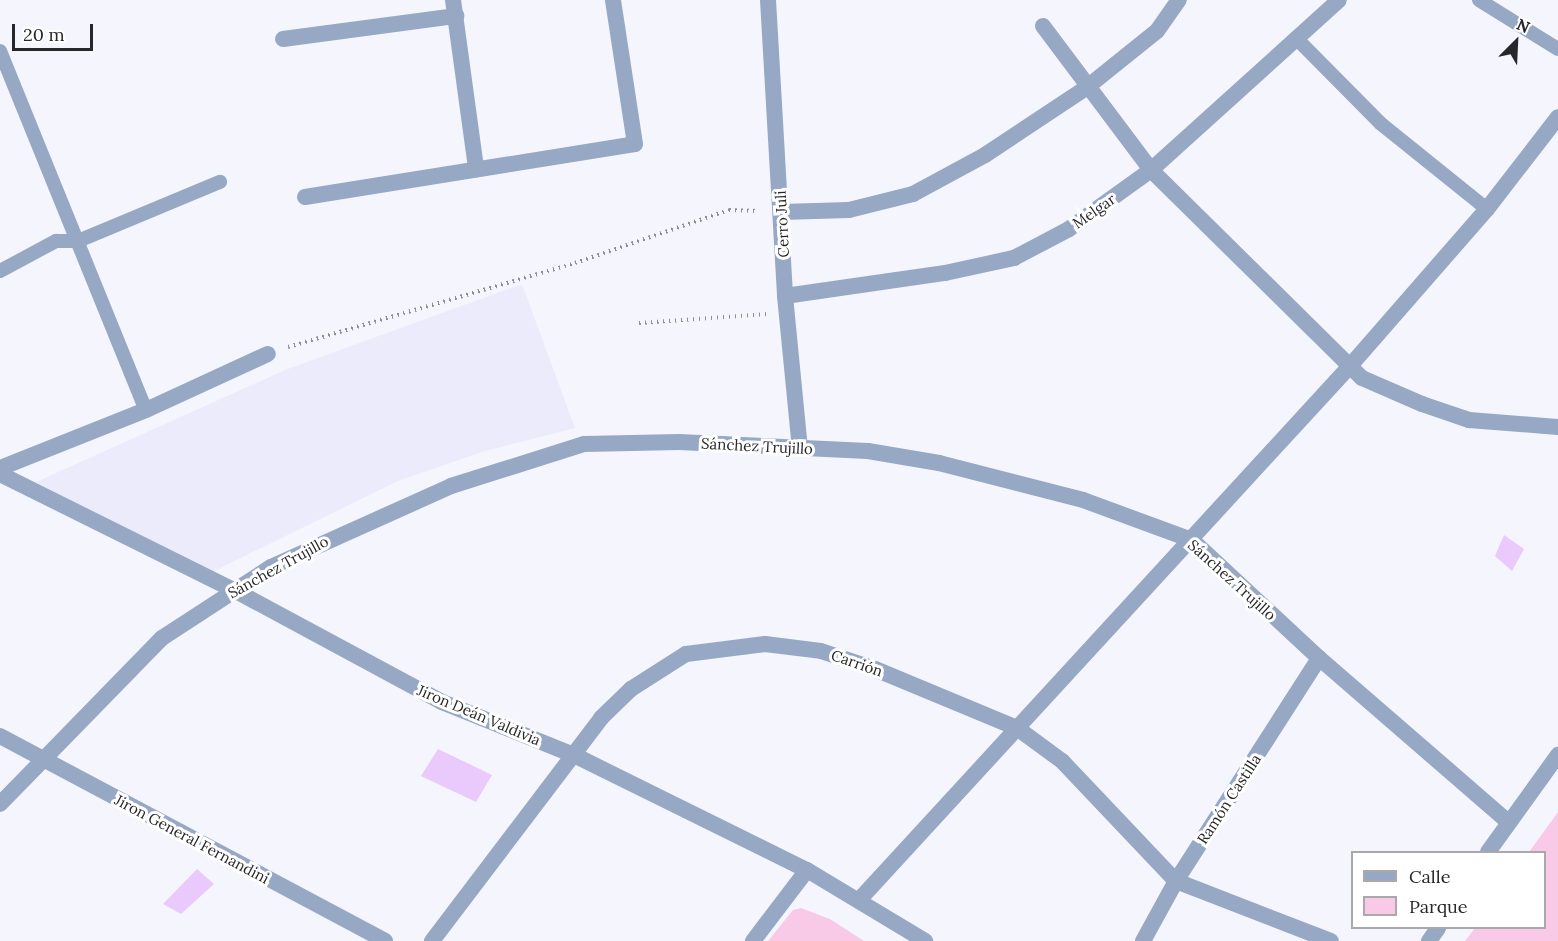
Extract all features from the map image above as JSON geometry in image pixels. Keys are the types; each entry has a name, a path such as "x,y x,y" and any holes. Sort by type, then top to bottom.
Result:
{"street":[{"path":"305,197 635,144 613,0"},
{"name":"Cerro Juli","path":"768,0 786,304 800,448"},
{"path":"782,212 849,210 913,194 985,154 1086,88 1157,31 1179,0"},
{"name":"Melgar","path":"786,304 1014,258 1069,229 1151,170 1339,0"},
{"path":"283,39 454,8 476,169"},
{"path":"1043,26 1086,88 1151,170 1362,378 1422,404 1469,420 1558,427"},
{"path":"860,899 1350,366 1486,209 1558,117"},
{"path":"0,468 146,410 268,354"},
{"name":"Sánchez Trujillo","path":"0,804 162,638 234,590 345,531 441,491 584,444 679,442 868,451 939,463 1083,500 1192,540 1319,658 1508,822"},
{"name":"Jiron Deán Valdivia","path":"0,474 234,590 442,702 576,756 807,870 860,899 916,939"},
{"name":"Carrión","path":"432,941 576,756 601,718 660,669 686,654 765,644 821,651 875,669 1017,728 1062,761 1176,881 1331,941"},
{"name":"Ramón Castilla","path":"1143,941 1176,881 1319,658"},
{"name":"Jiron General Fernandini","path":"0,736 385,941"},
{"path":"1489,851 1558,755"},
{"path":"753,941 807,870"}],"lane":[{"path":"1479,0 1558,49"},
{"path":"1296,38 1380,123 1486,209"},
{"path":"0,51 146,410"},
{"path":"0,271 56,241 78,241 220,182"}],"path":[{"path":"268,354 575,263 729,210 782,212"},
{"path":"639,323 786,304"}],"shaded area":[{"path":"522,284 575,428 482,452 398,481 206,575 36,482 285,370"}],"green space":[{"path":"1558,812 1558,941 1465,941 1474,929 1546,929 1546,851 1530,851"},
{"path":"801,908 830,919 864,941 768,941 793,910"}],"building":[{"path":"1504,535 1524,549 1512,571 1495,556"},
{"path":"438,749 492,775 476,802 421,776"},
{"path":"197,869 214,884 181,914 163,904"}]}
